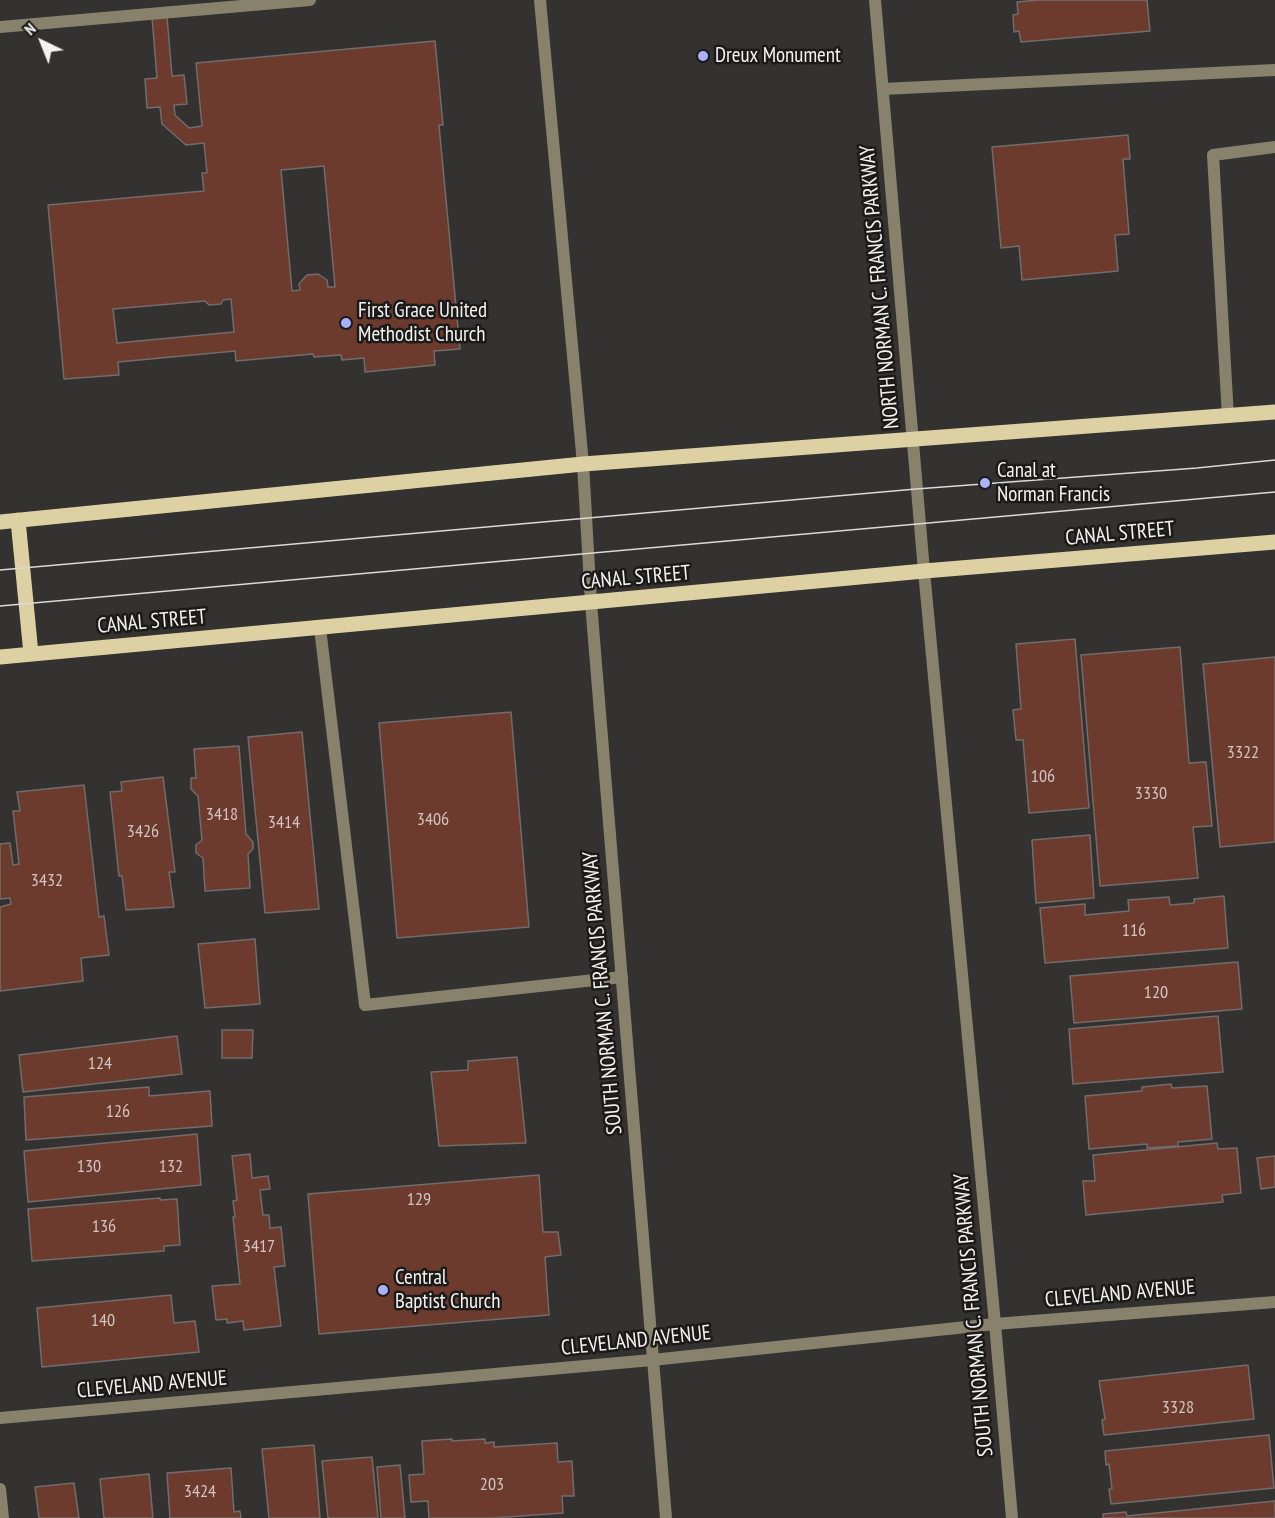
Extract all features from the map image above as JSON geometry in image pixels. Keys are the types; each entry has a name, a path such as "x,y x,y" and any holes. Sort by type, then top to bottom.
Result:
{"main road":[{"path":"0,522 583,464 1275,412"},
{"path":"18,520 30,654"},
{"name":"CANAL STREET","path":"0,657 924,571 1275,542"}],"street":[{"path":"0,27 310,0"},
{"path":"540,0 583,464"},
{"name":"NORTH NORMAN C. FRANCIS PARKWAY","path":"875,0 924,571"},
{"path":"883,89 1275,70"},
{"path":"1228,417 1213,155 1275,147"},
{"name":"SOUTH NORMAN C. FRANCIS PARKWAY","path":"583,464 591,603 666,1518"},
{"name":"SOUTH NORMAN C. FRANCIS PARKWAY","path":"924,571 1012,1518"},
{"path":"320,628 365,1005 622,977"},
{"name":"CLEVELAND AVENUE","path":"0,1418 652,1360 995,1324 1275,1302"},
{"path":"0,1489 3,1518"}],"building":[{"path":"1147,0 1150,31 1021,42 1019,31 1014,32 1013,15 1018,14 1017,2"},
{"path":"167,16 172,76 184,75 187,104 174,105 175,115 189,128 202,126 196,63 435,41 443,125 439,125 460,349 434,351 435,365 365,372 364,358 342,360 341,355 314,357 313,354 236,361 235,351 118,362 119,375 64,379 48,205 204,191 202,173 207,173 204,143 186,145 162,124 160,107 147,108 145,79 157,78 152,17","holes":["324,166 335,287 328,287 327,280 318,274 307,275 299,284 300,290 292,291 281,170","231,299 234,332 117,343 113,309 205,301 209,305 221,304 223,300"]},
{"path":"1128,135 1130,159 1123,159 1129,234 1115,235 1118,271 1022,280 1019,246 1001,248 992,147"},
{"path":"1075,639 1089,808 1029,813 1023,740 1016,740 1013,710 1021,709 1016,644"},
{"path":"1180,647 1189,763 1206,762 1212,826 1193,827 1198,878 1100,886 1081,655"},
{"path":"1275,657 1275,842 1220,847 1203,664"},
{"path":"511,712 529,927 397,938 379,723"},
{"path":"302,732 319,909 265,913 248,737"},
{"path":"239,746 246,834 253,842 253,849 248,854 250,888 205,891 203,858 196,853 196,845 202,840 198,796 191,789 191,778 196,778 194,749"},
{"path":"163,777 175,872 169,872 174,907 126,910 122,876 119,876 110,792 122,791 121,782"},
{"path":"84,785 99,917 104,916 109,955 81,958 83,981 0,991 0,907 11,904 10,898 0,899 0,844 10,843 13,865 19,864 13,811 20,811 17,792"},
{"path":"1090,835 1094,898 1036,903 1032,840"},
{"path":"1224,896 1228,948 1045,963 1040,908 1085,904 1085,915 1129,911 1128,900 1169,897 1170,905 1194,903 1194,899"},
{"path":"255,939 260,1004 205,1008 198,944"},
{"path":"1238,962 1242,1009 1074,1023 1070,976"},
{"path":"1218,1016 1223,1072 1073,1084 1069,1029"},
{"path":"222,1030 253,1030 252,1058 222,1058"},
{"path":"177,1036 182,1074 23,1092 19,1055"},
{"path":"517,1057 526,1143 439,1146 431,1072 468,1070 468,1061"},
{"path":"1171,1084 1172,1088 1207,1086 1212,1139 1178,1142 1178,1146 1147,1148 1147,1144 1089,1149 1085,1096 1142,1091 1142,1087"},
{"path":"149,1087 149,1096 210,1091 212,1126 26,1140 24,1097"},
{"path":"197,1134 201,1185 28,1202 24,1151"},
{"path":"1217,1143 1218,1149 1237,1148 1241,1193 1222,1195 1223,1202 1086,1215 1083,1181 1095,1181 1093,1155"},
{"path":"250,1154 252,1178 268,1176 270,1189 260,1190 263,1215 269,1215 270,1228 281,1227 285,1266 274,1267 281,1326 244,1330 243,1321 227,1323 227,1319 216,1320 212,1286 240,1284 233,1217 235,1217 233,1201 237,1200 232,1156"},
{"path":"1275,1156 1275,1187 1261,1189 1257,1158"},
{"path":"539,1175 543,1232 558,1232 561,1255 545,1257 549,1315 319,1334 308,1194"},
{"path":"160,1198 160,1200 177,1199 180,1245 164,1246 164,1251 32,1261 28,1209"},
{"path":"171,1295 174,1323 195,1321 199,1352 42,1367 37,1308"},
{"path":"1248,1365 1254,1419 1104,1435 1102,1420 1105,1419 1099,1381"},
{"path":"1269,1435 1274,1488 1111,1504 1109,1489 1112,1489 1105,1451"},
{"path":"452,1439 452,1441 485,1439 485,1443 494,1442 494,1447 557,1443 558,1462 572,1461 574,1496 562,1496 563,1513 492,1518 429,1518 428,1501 411,1502 409,1475 424,1474 422,1441"},
{"path":"314,1445 320,1518 269,1518 262,1449"},
{"path":"372,1457 378,1518 328,1518 322,1461"},
{"path":"400,1465 405,1518 381,1518 377,1467"},
{"path":"231,1468 234,1512 240,1511 241,1518 170,1518 167,1473"},
{"path":"149,1474 153,1518 104,1518 100,1479"},
{"path":"74,1483 79,1518 39,1518 35,1487"},
{"path":"1275,1501 1275,1518 1103,1518 1103,1514 1126,1512 1127,1516"}],"tram line":[{"path":"0,570 916,489 1275,460"},
{"path":"0,606 1275,492"}],"place":[{"name":"Dreux Monument","path":"703,56"},
{"name":"First Grace United Methodist Church","path":"346,323"},
{"name":"Canal at Norman Francis","path":"985,483"},
{"name":"Central Baptist Church","path":"383,1290"}]}
